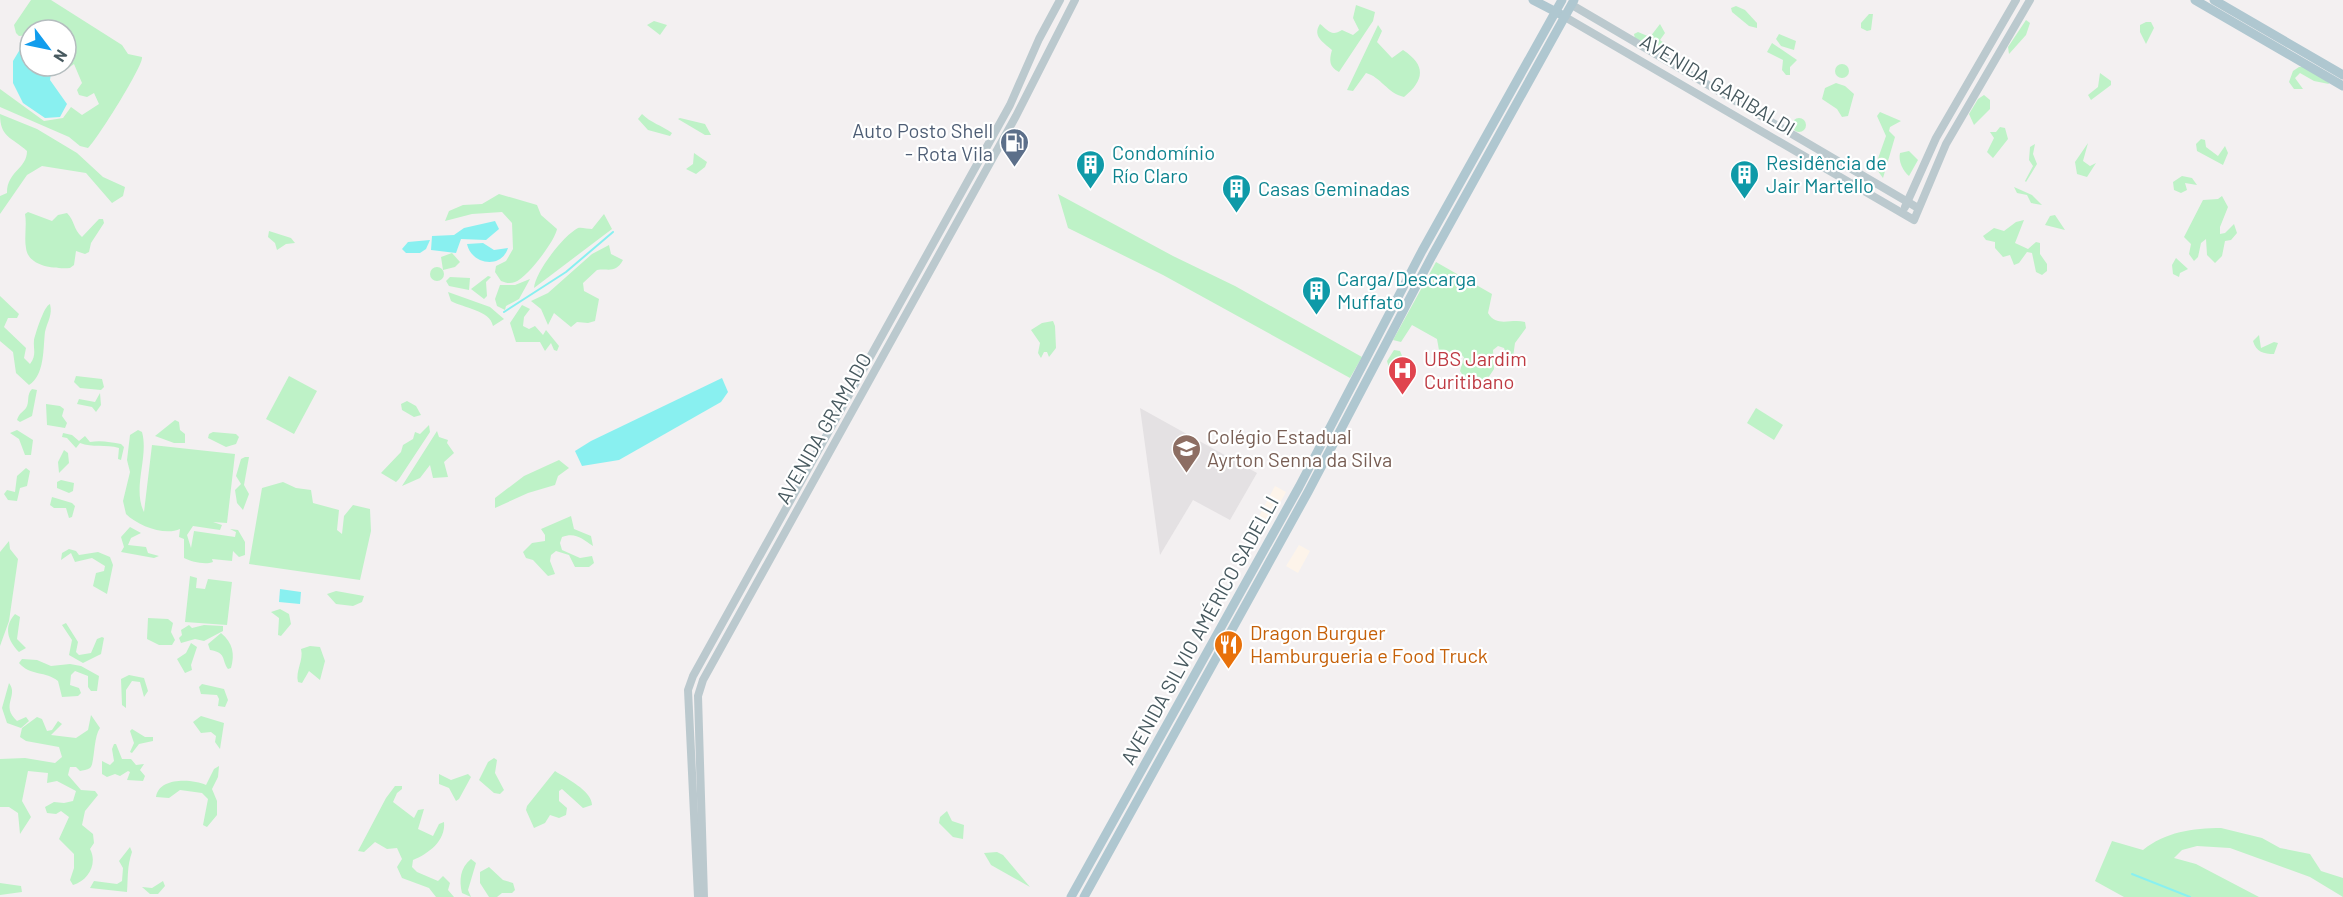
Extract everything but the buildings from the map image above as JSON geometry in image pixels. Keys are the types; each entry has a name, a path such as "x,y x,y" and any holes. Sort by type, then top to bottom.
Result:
{"main road":[{"name":"AVENIDA GARIBALDI","path":"1533,0 1565,17"},
{"path":"2196,0 2343,75"},
{"path":"2214,0 2343,86"},
{"name":"AVENIDA SILVIO AMÉRICO SADELLI","path":"1071,897 1333,421 1422,251 1556,12 1568,1"},
{"name":"AVENIDA SILVIO AMÉRICO SADELLI","path":"1084,897 1343,426 1432,256 1565,17 1568,1"},
{"path":"1493,124 1502,130"},
{"path":"1333,421 1343,426"}],"street":[{"name":"AVENIDA GRAMADO","path":"698,897 688,690 693,676 1010,105 1039,39 1060,0"},
{"name":"AVENIDA GRAMADO","path":"704,897 698,696 703,680 1016,116 1075,0"},
{"path":"1903,213 1936,138 2016,0"},
{"path":"1918,208 1946,144 2030,0"},
{"name":"AVENIDA GARIBALDI","path":"1565,17 1687,85 1914,220 1918,208 1691,77 1568,1"},
{"path":"1687,85 1691,77"},
{"path":"1700,94 1705,85"},
{"path":"1787,146 1793,136"}],"shaded area":[{"path":"1140,408 1257,473 1230,520 1193,500 1160,555"},
{"path":"1275,486 1286,492 1269,523 1258,518"},
{"path":"1299,545 1310,551 1298,573 1286,566"}],"green space":[{"path":"31,0 51,0 122,45 128,54 142,57 128,87 88,148 80,146 69,137 0,107 0,89 44,121 63,118 71,107 82,115 99,104 94,93 87,97 79,95 77,90 82,83 78,74 78,18 19,18"},
{"path":"1356,5 1375,12 1373,21 1339,72 1332,65 1330,60 1332,50 1318,35 1318,28 1320,24 1332,33 1342,30 1353,35 1359,30 1353,18"},
{"path":"1736,6 1745,10 1757,23 1757,28 1749,26 1732,12 1731,8"},
{"path":"1869,14 1873,14 1871,30 1867,31 1861,28 1861,23"},
{"path":"18,19 18,35 16,33 14,25"},
{"path":"2026,20 2030,23 2026,35 2009,54 2008,47"},
{"path":"654,21 667,25 660,35 647,25"},
{"path":"2151,22 2154,28 2146,44 2140,32 2140,25"},
{"path":"1660,24 1665,33 1660,40 1664,43 1665,52 1658,51 1635,39 1634,34 1638,32 1650,37"},
{"path":"1378,25 1382,31 1377,42 1392,58 1403,50 1416,61 1419,67 1419,79 1416,85 1404,97 1366,73 1353,91 1347,90"},
{"path":"1779,34 1796,41 1794,50 1781,46 1776,39"},
{"path":"1772,43 1797,60 1790,67 1790,75 1786,75 1782,70 1783,60 1767,52"},
{"path":"1842,64 1847,66 1849,71 1847,76 1842,78 1837,76 1835,71 1837,66"},
{"path":"2304,67 2327,79 2329,84 2314,81 2300,73 2295,78 2303,89 2294,89 2289,82 2293,71"},
{"path":"2100,73 2111,81 2111,85 2091,100 2088,95 2098,87"},
{"path":"1836,83 1845,86 1854,94 1848,116 1842,117 1837,109 1822,99 1825,88"},
{"path":"1984,95 1990,100 1990,109 1974,125 1969,114 1978,99"},
{"path":"1880,112 1901,121 1890,127 1889,131 1895,137 1883,178 1875,167 1886,136 1877,116"},
{"path":"0,114 37,129 77,153 103,177 125,187 123,196 112,203 86,173 42,166 27,175 0,214 0,196 7,193 10,180 24,162 27,151 5,133"},
{"path":"642,114 672,133 670,136 648,130 638,119"},
{"path":"1799,118 1804,120 1806,125 1804,130 1799,132 1794,130 1792,125 1794,120"},
{"path":"678,119 705,124 711,135 705,135"},
{"path":"2000,127 2005,128 2008,139 1993,158 1987,152 1994,138 1990,132 1996,132"},
{"path":"2201,139 2205,140 2206,147 2218,156 2225,146 2228,153 2223,165 2197,151 2196,144"},
{"path":"2088,143 2083,161 2090,166 2096,163 2087,177 2077,174 2075,162"},
{"path":"2035,144 2033,154 2037,164 2026,182 2033,166 2029,160 2030,147"},
{"path":"1909,151 1918,160 1909,176 1902,166 1900,153"},
{"path":"694,153 707,162 705,167 696,174 686,169 693,164"},
{"path":"2182,176 2192,178 2197,185 2185,183 2187,190 2181,193 2174,190 2173,182"},
{"path":"2014,187 2032,195 2042,205 2031,203 2027,195 2017,193"},
{"path":"499,194 537,205 541,215 557,229 551,242 533,267 520,279 511,283 501,281 495,272 496,266 506,261 513,249 512,223 502,212 472,214 445,221 449,211 463,205 482,204"},
{"path":"1058,194 1173,256 1235,286 1362,357 1350,378 1163,275 1068,228"},
{"path":"2222,196 2228,207 2220,227 2220,234 2225,233 2234,224 2237,233 2231,240 2225,241 2222,256 2215,263 2207,255 2206,239 2201,243 2198,257 2194,261 2189,254 2191,244 2184,237 2203,200 2218,199"},
{"path":"28,212 52,221 58,215 67,213 82,237 99,219 103,219 104,223 91,243 89,252 85,254 76,251 74,265 70,268 50,267 37,263 28,254 25,244 25,214"},
{"path":"604,214 612,229 534,288 539,273 565,238 578,228 592,229"},
{"path":"2055,215 2065,230 2045,225 2050,216"},
{"path":"2024,220 2015,243 2028,249 2036,242 2040,243 2040,254 2047,264 2047,271 2042,275 2036,272 2032,253 2027,252 2019,263 2014,265 2010,255 2003,257 1995,248 1995,242 1986,240 1983,236 1994,228 2004,231 2016,222"},
{"path":"269,231 291,238 295,243 286,244 277,250 275,243 268,237"},
{"path":"609,245 611,254 623,260 612,270 597,270 583,283 584,291 599,299 595,321 577,322 571,327 554,313 548,325 541,309 531,301 548,293 592,254"},
{"path":"452,253 460,262 455,267 443,270 441,257"},
{"path":"2176,258 2188,269 2180,273 2179,277 2173,274 2172,265"},
{"path":"1436,262 1492,294 1488,313 1492,318 1500,321 1525,322 1526,328 1515,343 1513,357 1508,360 1504,348 1498,346 1493,350 1494,369 1484,384 1464,377 1460,371 1464,357 1459,354 1454,362 1440,356 1437,339 1412,325 1401,342 1393,340"},
{"path":"437,267 442,269 444,274 442,279 437,281 432,279 430,274 432,269"},
{"path":"488,276 491,277 486,282 487,296 484,299 471,289"},
{"path":"450,277 470,278 469,290 449,286 446,281"},
{"path":"530,279 519,299 506,306 505,310 497,306 495,299 500,285 515,285"},
{"path":"448,292 490,307 504,319 493,326 487,316 482,313 451,301"},
{"path":"0,296 19,314 17,318 8,318 4,327 26,348 24,358 30,364 34,355 34,340 38,326 45,309 50,304 41,368 29,385 16,373 13,352 0,341"},
{"path":"522,305 530,309 524,317 523,326 529,329 535,326 543,335 546,330 559,346 557,351 551,343 545,351 540,342 516,342 510,323"},
{"path":"1053,321 1056,348 1049,357 1047,352 1044,352 1041,358 1038,353 1040,343 1031,330 1042,323"},
{"path":"2259,335 2261,348 2274,342 2278,343 2274,354 2264,353 2256,348 2253,341"},
{"path":"1394,350 1400,351 1403,358 1415,366 1416,373 1407,377 1389,368 1387,361"},
{"path":"76,376 102,379 104,387 101,390 80,388 74,382"},
{"path":"289,376 317,391 294,434 266,419"},
{"path":"32,389 37,390 32,416 20,422 17,420 27,406"},
{"path":"100,393 101,405 96,412 92,407 77,404 79,399 95,402"},
{"path":"407,401 416,406 421,415 414,417 402,410 401,404"},
{"path":"46,404 60,406 64,409 62,416 67,423 65,428 47,425"},
{"path":"1756,408 1783,425 1774,440 1747,423"},
{"path":"175,420 179,422 180,430 185,434 185,443 174,443 155,436"},
{"path":"429,425 430,432 396,482 381,473 401,452 403,445 413,439 415,432 420,434"},
{"path":"17,430 33,440 31,455 25,455 19,439 10,433"},
{"path":"138,430 142,432 144,442 140,493 144,512 152,445 235,454 227,523 213,522 222,525 220,530 193,526 187,535 191,548 194,531 235,537 236,532 230,529 238,530 245,542 245,555 239,557 233,551 232,561 212,559 213,562 198,563 191,561 184,558 184,539 179,537 180,529 167,531 152,529 126,514 123,501 130,472 127,460 130,435"},
{"path":"437,431 439,437 448,440 447,443 454,453 444,462 448,477 433,478 430,465 420,478 402,486"},
{"path":"213,432 236,434 239,437 236,444 226,447 208,438"},
{"path":"63,433 72,435 79,441 85,436 90,442 121,444 124,447 121,460 118,459 119,448 80,443 76,448 67,438 62,437"},
{"path":"64,450 68,453 69,463 59,473 58,462"},
{"path":"249,457 244,485 249,494 243,510 237,503 235,490 241,484 236,476 241,459"},
{"path":"559,460 569,468 558,476 555,485 528,493 495,508 495,498 524,476"},
{"path":"26,468 30,471 27,486 20,488 17,501 8,500 4,494 7,490 15,492 17,476"},
{"path":"61,480 74,483 73,491 69,493 57,488 57,482"},
{"path":"283,482 296,488 311,490 313,503 339,510 337,530 342,534 344,516 353,505 370,509 371,531 360,580 249,564 262,488"},
{"path":"52,497 75,506 72,517 69,518 66,508 54,508 50,505"},
{"path":"571,516 574,529 591,536 593,546 571,535 562,537 560,543 562,550 580,558 592,556 594,563 589,567 575,567 569,555 556,551 551,555 550,561 555,574 548,576 533,560 526,558 523,552 532,543 545,541 545,535 541,529"},
{"path":"130,527 141,533 131,538 128,545 146,547 148,553 159,556 154,558 121,552 124,547 121,537"},
{"path":"9,541 10,549 18,559 9,621 0,646 0,552"},
{"path":"69,549 76,551 79,555 98,552 110,557 113,565 107,594 93,586 96,573 104,571 105,566 92,558 75,562 71,553 61,560 62,553"},
{"path":"190,576 197,578 196,588 205,589 208,579 232,582 227,625 185,622"},
{"path":"336,591 364,596 362,602 353,606 336,604 327,594"},
{"path":"280,609 289,614 291,624 281,636 278,635 279,618 271,612"},
{"path":"15,614 20,617 17,639 26,648 19,652 8,634 9,624"},
{"path":"148,618 168,619 173,623 171,632 175,640 172,645 159,645 147,639"},
{"path":"66,623 78,642 76,652 79,655 91,653 97,639 102,637 104,638 101,654 83,663 69,655 72,640 62,625"},
{"path":"189,625 192,628 204,625 223,626 223,631 204,641 195,639 181,643 179,638 182,635 181,630"},
{"path":"221,633 228,641 233,653 231,668 228,669 221,655 210,650 208,644"},
{"path":"191,643 197,647 191,665 192,670 185,673 177,659 186,653"},
{"path":"310,646 320,647 325,661 320,680 309,671 302,683 298,682 301,649"},
{"path":"22,659 37,660 51,666 70,664 81,666 99,676 97,691 91,691 88,687 88,676 75,671 71,675 70,685 79,688 81,693 78,696 62,697 58,681 23,667 19,663"},
{"path":"129,675 144,678 148,691 144,697 140,682 132,681 126,690 126,708 122,705 121,679"},
{"path":"9,683 12,688 10,710 12,715 17,721 26,717 29,721 21,728 7,723 2,708"},
{"path":"202,684 224,689 228,700 225,707 218,706 217,695 201,694 199,687"},
{"path":"91,715 100,728 96,738 92,766 80,771 76,767 70,767 68,775 81,790 95,791 98,795 85,811 82,825 93,834 94,843 90,849 93,860 87,876 73,885 70,880 74,868 74,854 59,839 69,817 61,811 56,814 47,813 45,807 54,802 73,801 76,791 57,781 47,783 48,773 28,771 22,801 31,817 20,834 18,813 9,807 0,807 0,759 25,758 55,763 62,757 59,747 26,741 20,737 22,728 37,717 42,719 47,731 52,730 58,721 62,724 51,735 76,738 88,730"},
{"path":"201,716 224,723 220,749 215,742 216,736 211,732 201,733 193,722"},
{"path":"132,729 145,737 153,737 153,741 139,744 132,753 130,752 134,743 130,731"},
{"path":"114,744 122,759 131,759 136,765 144,764 140,770 145,776 143,781 127,780 130,772 128,771 120,776 115,774 107,777 102,774 102,761 110,765 114,761 112,749"},
{"path":"494,758 497,760 495,773 504,790 500,794 494,793 479,780 488,762"},
{"path":"219,766 218,777 212,789 217,801 217,815 207,827 203,825 208,799 202,793 180,790 169,798 156,797 158,790 163,786 177,781 206,785 214,769"},
{"path":"555,771 583,790 592,805 583,808 562,789 559,791 559,801 567,808 566,815 559,818 550,815 545,823 534,828 526,810 527,806"},
{"path":"439,774 451,780 468,774 471,777 456,801 449,788 439,784"},
{"path":"395,786 402,786 402,789 397,793 393,802 414,818 418,810 424,809 418,829 433,836 439,824 444,822 439,841 430,850 413,860 412,867 417,872 438,881 443,876 450,883 448,890 454,897 436,897 429,888 402,878 397,867 402,859 397,848 387,849 375,842 364,852 358,851 386,798"},
{"path":"947,811 952,821 964,825 963,839 953,837 939,823 940,817"},
{"path":"2221,828 2262,838 2280,848 2310,854 2321,871 2343,878 2343,897 2310,877 2230,848 2197,846 2182,850 2174,858 2196,864 2259,897 2124,897 2095,881 2112,841 2143,850 2161,839 2180,832"},
{"path":"130,847 132,852 128,867 127,892 90,888 94,881 117,884 122,881 123,868 119,861"},
{"path":"997,852 1003,855 1030,887 991,865 984,853"},
{"path":"471,859 476,863 468,890 471,897 462,893 461,874"},
{"path":"489,867 503,880 513,883 515,890 512,893 489,897 480,883 480,872"},
{"path":"163,881 165,886 158,894 150,894 142,887 152,888"},
{"path":"0,883 21,886 22,892 0,895"}],"water":[{"path":"18,53 18,78 50,78 67,104 60,117 45,118 23,103 13,83 13,61"},
{"path":"495,221 499,229 486,240 461,239 456,253 431,250 432,236 454,235 464,228"},
{"path":"430,240 426,249 420,253 406,253 402,249 408,242"},
{"path":"483,243 494,250 508,248 499,259 486,262 474,256 467,244"},
{"path":"722,378 728,392 721,402 619,460 582,466 575,451 591,441"},
{"path":"280,589 301,592 300,604 279,602"}],"waterway":[{"path":"504,312 566,272 613,232"},
{"path":"2132,874 2190,897"}],"place":[{"name":"Auto Posto Shell - Rota Vila","path":"1014,168"},
{"name":"Condomínio Río Claro","path":"1091,190"},
{"name":"Residência de Jair Martello","path":"1745,200"},
{"name":"Casas Geminadas","path":"1237,214"},
{"name":"Carga/Descarga Muffato","path":"1316,316"},
{"name":"UBS Jardim Curitibano","path":"1403,396"},
{"name":"Colégio Estadual Ayrton Senna da Silva","path":"1186,474"},
{"name":"Dragon Burguer Hamburgueria e Food Truck","path":"1229,670"}]}
